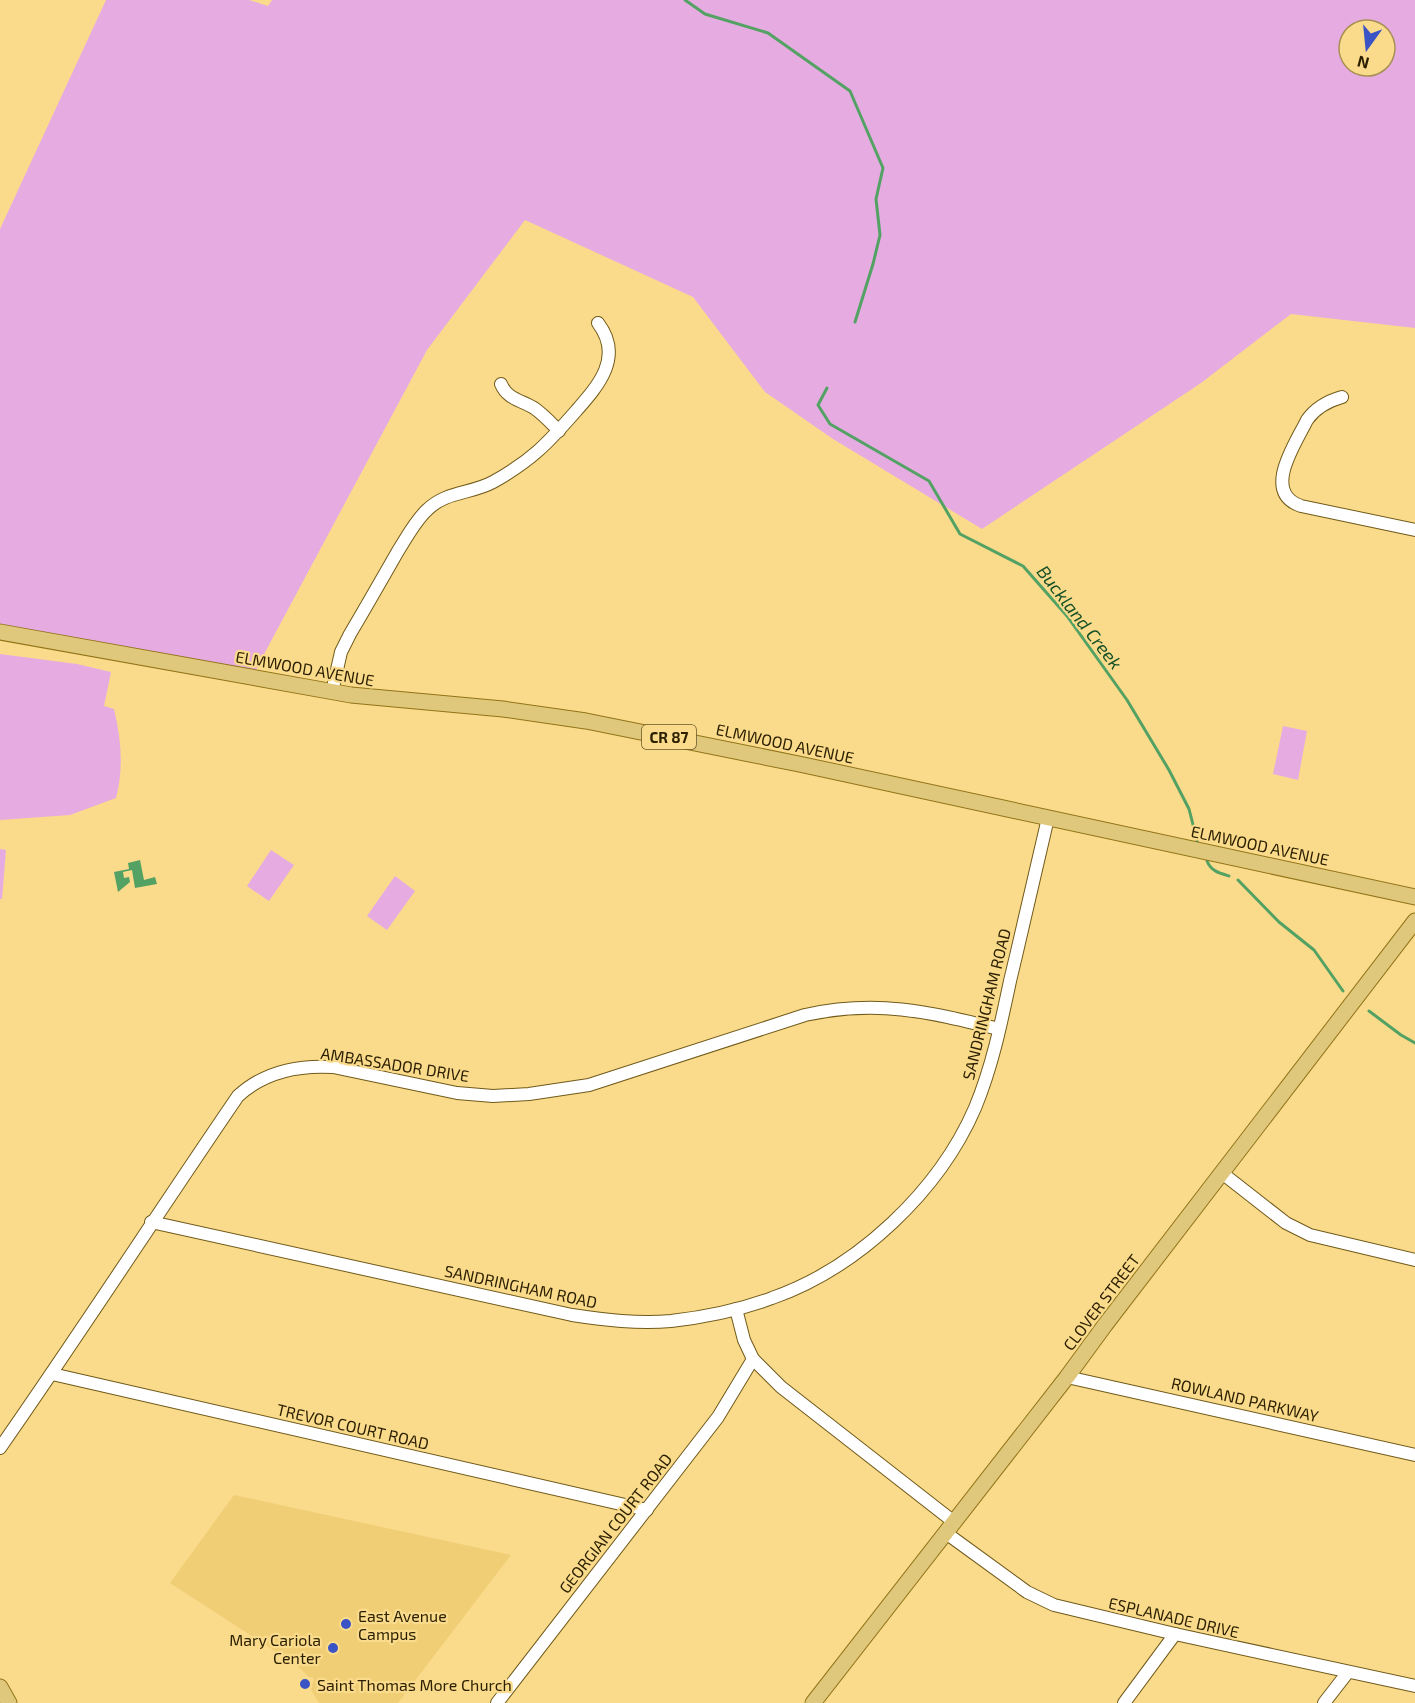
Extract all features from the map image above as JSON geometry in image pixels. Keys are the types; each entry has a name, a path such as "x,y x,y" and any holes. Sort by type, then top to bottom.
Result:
{"main road":[{"name":"ELMWOOD AVENUE","path":"0,632 370,698 541,713 586,721 799,764 1415,897"},
{"name":"CLOVER STREET","path":"813,1703 1067,1377 1105,1324 1415,921"},
{"path":"0,1686 9,1703"}],"street":[{"path":"332,692 336,668 346,643 398,552 426,510 438,500 490,483 511,472 537,453 559,431 597,386 605,371 609,353 604,330 598,323"},
{"path":"501,384 512,398 533,408 559,431"},
{"path":"1342,397 1322,404 1307,420 1284,470 1282,487 1285,494 1294,504 1301,506 1415,530"},
{"name":"SANDRINGHAM ROAD","path":"152,1222 572,1315 606,1320 653,1322 704,1316 736,1309 783,1294 849,1257 874,1239 911,1206 936,1174 967,1125 976,1106 999,1029 1048,818"},
{"name":"AMBASSADOR DRIVE","path":"0,1448 238,1096 257,1081 308,1067 333,1067 457,1093 512,1095 589,1084 805,1015 832,1009 875,1007 920,1011 999,1029"},
{"path":"1222,1173 1286,1223 1310,1235 1415,1260"},
{"name":"ESPLANADE DRIVE","path":"736,1309 744,1340 753,1359 781,1387 1027,1592 1054,1605 1175,1634 1415,1686"},
{"name":"GEORGIAN COURT ROAD","path":"497,1703 718,1417 753,1359"},
{"name":"TREVOR COURT ROAD","path":"51,1374 647,1510"},
{"name":"ROWLAND PARKWAY","path":"1067,1377 1415,1455"},
{"path":"1124,1703 1175,1634"},
{"path":"1324,1703 1348,1672"}],"shaded area":[{"path":"106,0 249,0 268,6 272,0 1415,0 1415,328 1291,314 1201,383 982,529 833,439 765,392 693,297 525,220 427,350 255,671 0,624 0,229"},
{"path":"0,654 77,664 111,672 104,706 114,709 121,753 116,798 70,815 0,820"},
{"path":"1283,726 1307,731 1298,780 1273,774"},
{"path":"0,849 6,850 2,899 0,899"},
{"path":"271,850 294,865 269,901 247,886"},
{"path":"140,860 144,880 155,877 157,884 135,888 132,870 123,872 124,878 129,877 130,882 118,892 114,872 129,869 128,863"},
{"path":"395,876 415,891 387,930 367,916"},
{"name":"East Avenue Campus","path":"234,1495 511,1555 398,1703 319,1703 311,1690 314,1678 309,1677 295,1664 170,1583"}],"waterway":[{"name":"Buckland Creek","path":"685,0 705,14 768,33 850,91 883,168 876,199 880,235 855,322"},
{"name":"Buckland Creek","path":"827,388 818,405 830,424 929,481 960,534 1023,566 1067,616 1127,700 1169,770 1189,809 1198,844"},
{"name":"Buckland Creek","path":"1207,861 1213,869 1229,876"},
{"name":"Buckland Creek","path":"1238,880 1279,922 1314,950 1343,991"},
{"name":"Buckland Creek","path":"1369,1011 1415,1043"}],"place":[{"name":"East Avenue Campus","path":"346,1624"},
{"name":"Mary Cariola Center","path":"333,1648"},
{"name":"Saint Thomas More Church","path":"305,1684"}]}
